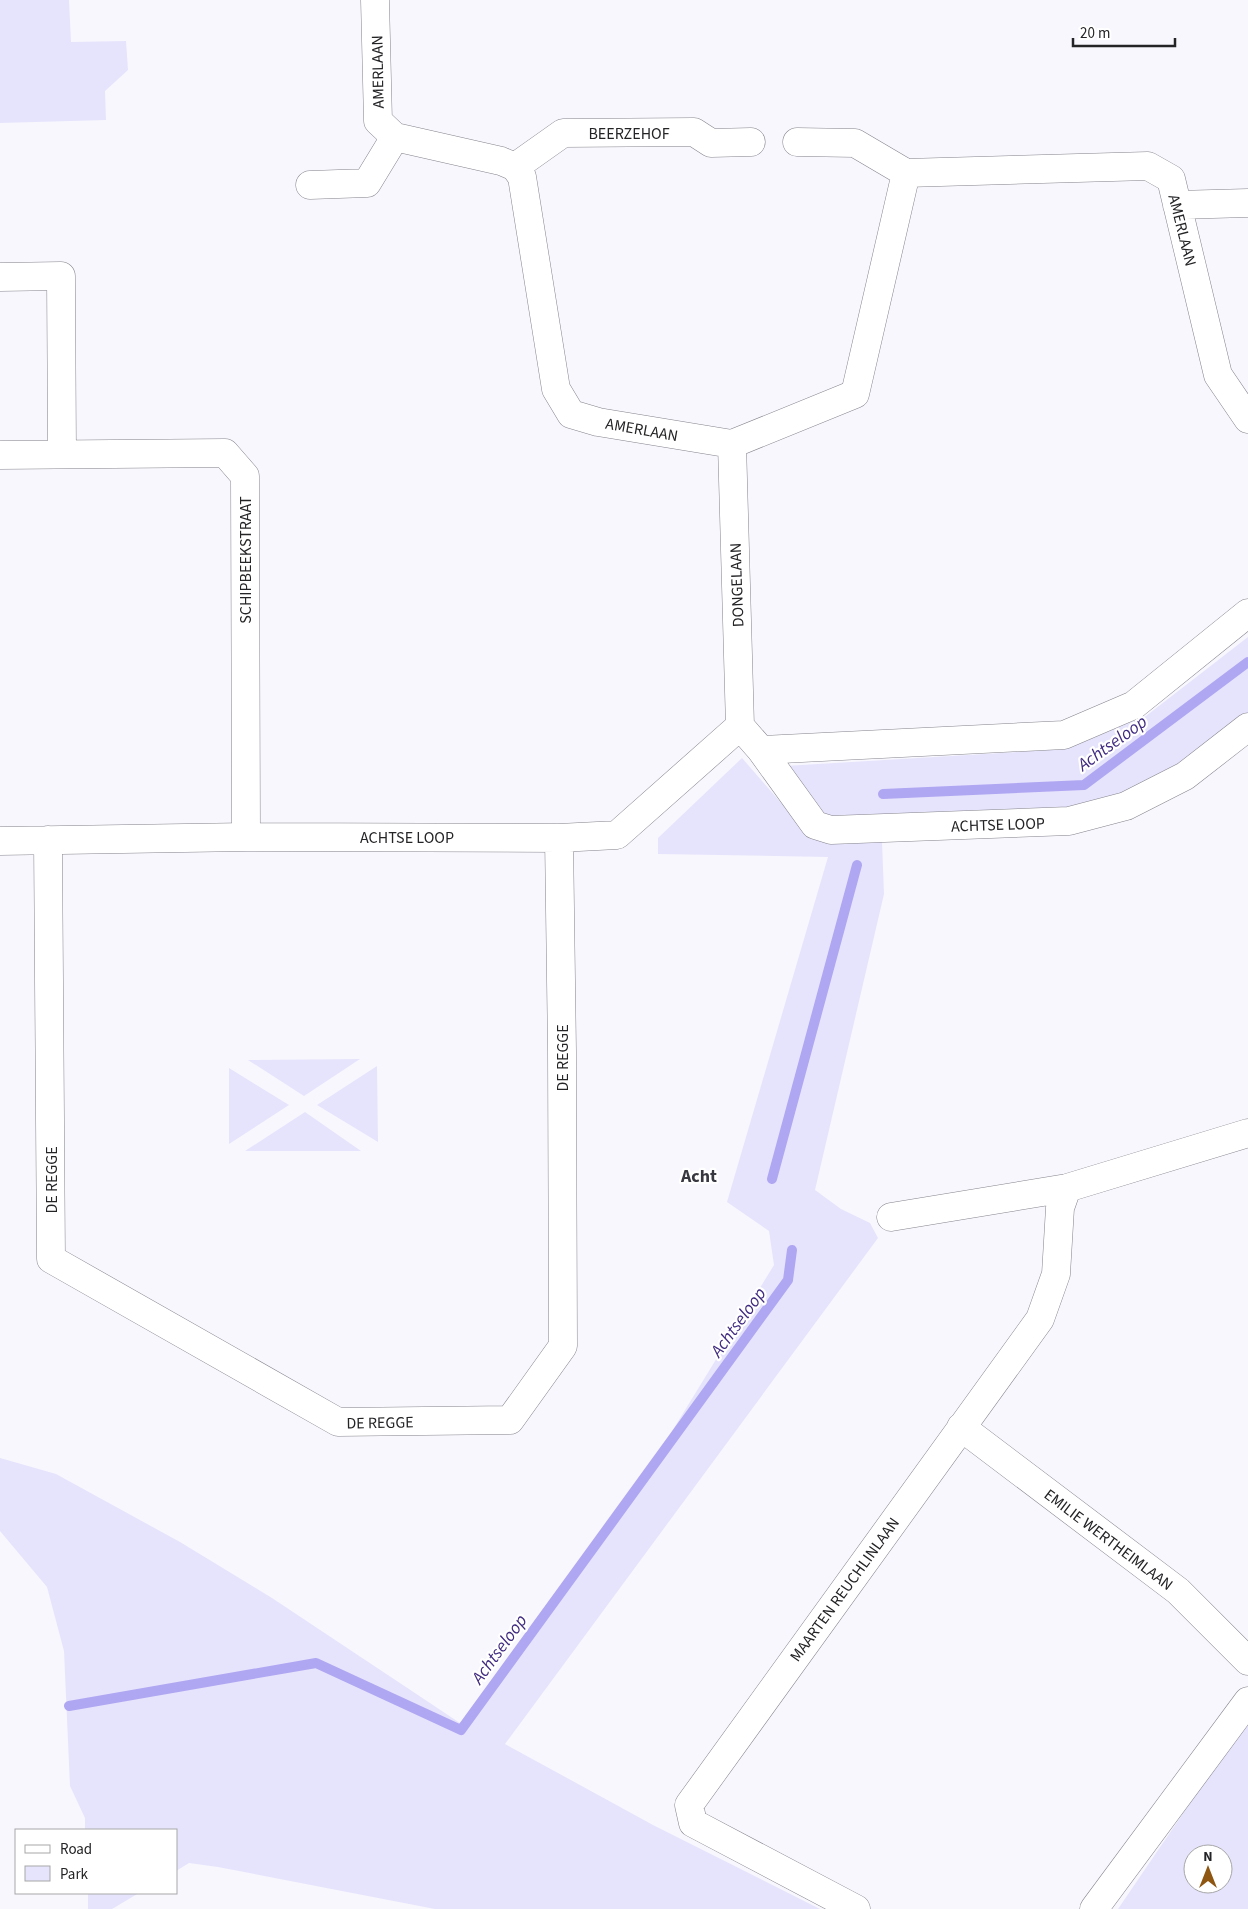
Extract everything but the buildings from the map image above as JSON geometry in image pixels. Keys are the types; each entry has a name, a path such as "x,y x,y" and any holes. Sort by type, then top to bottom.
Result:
{"street":[{"name":"AMERLAAN","path":"375,0 378,122 395,137"},
{"name":"BEERZEHOF","path":"514,167 564,133 694,132 712,143 750,142"},
{"path":"310,184 366,183 395,137 501,161 514,167"},
{"path":"732,444 855,394 906,173 855,143 797,142"},
{"name":"AMERLAAN","path":"906,173 1148,166 1171,179 1218,376 1248,419"},
{"name":"AMERLAAN","path":"514,167 522,177 556,389 571,414 598,422 732,444"},
{"path":"1178,205 1248,203"},
{"path":"0,276 61,276 62,454"},
{"name":"DONGELAAN","path":"732,444 740,726"},
{"name":"SCHIPBEEKSTRAAT","path":"0,455 225,453 245,476 246,837"},
{"path":"761,750 1064,735 1134,704 1248,613"},
{"name":"ACHTSE LOOP","path":"0,841 246,837 559,838 617,835 740,726 761,750 815,825 831,830 1069,821 1126,806 1185,776 1248,727"},
{"name":"DE REGGE","path":"48,840 51,1259 338,1422 510,1420 563,1346 559,838"},
{"path":"891,1217 1067,1188 1248,1133"},
{"name":"MAARTEN REUCHLINLAAN","path":"856,1909 693,1823 689,1805 1040,1320 1056,1274 1060,1208 1067,1188"},
{"name":"EMILIE WERTHEIMLAAN","path":"961,1428 1178,1591 1248,1661"},
{"path":"1094,1909 1248,1701"}],"green space":[{"path":"0,0 69,0 71,42 126,41 128,70 105,91 106,120 0,123"},
{"path":"1248,637 1248,712 1177,767 1119,795 1064,810 830,821 785,766 1066,749 1146,716"},
{"path":"742,758 810,836 882,842 884,894 815,1190 841,1209 870,1223 878,1238 505,1744 653,1825 820,1909 435,1909 218,1867 189,1863 178,1870 178,1829 85,1829 85,1818 70,1786 64,1651 47,1587 0,1531 0,1458 56,1474 180,1542 272,1598 460,1723 666,1441 774,1265 769,1231 727,1202 828,857 658,854 658,838"},
{"path":"360,1059 304,1096 248,1060"},
{"path":"377,1066 378,1142 317,1105"},
{"path":"229,1068 289,1105 229,1144"},
{"path":"305,1112 361,1151 245,1151"},
{"path":"1248,1718 1248,1909 1118,1909"},
{"path":"88,1894 137,1894 112,1909 88,1909"}],"waterway":[{"name":"Achtseloop","path":"883,794 1084,785 1248,662"},
{"name":"Achtseloop","path":"772,1179 857,865"},
{"name":"Achtseloop","path":"69,1706 316,1663 461,1730 788,1280 792,1250"}],"district":[{"name":"Acht","path":"699,1176"}]}
